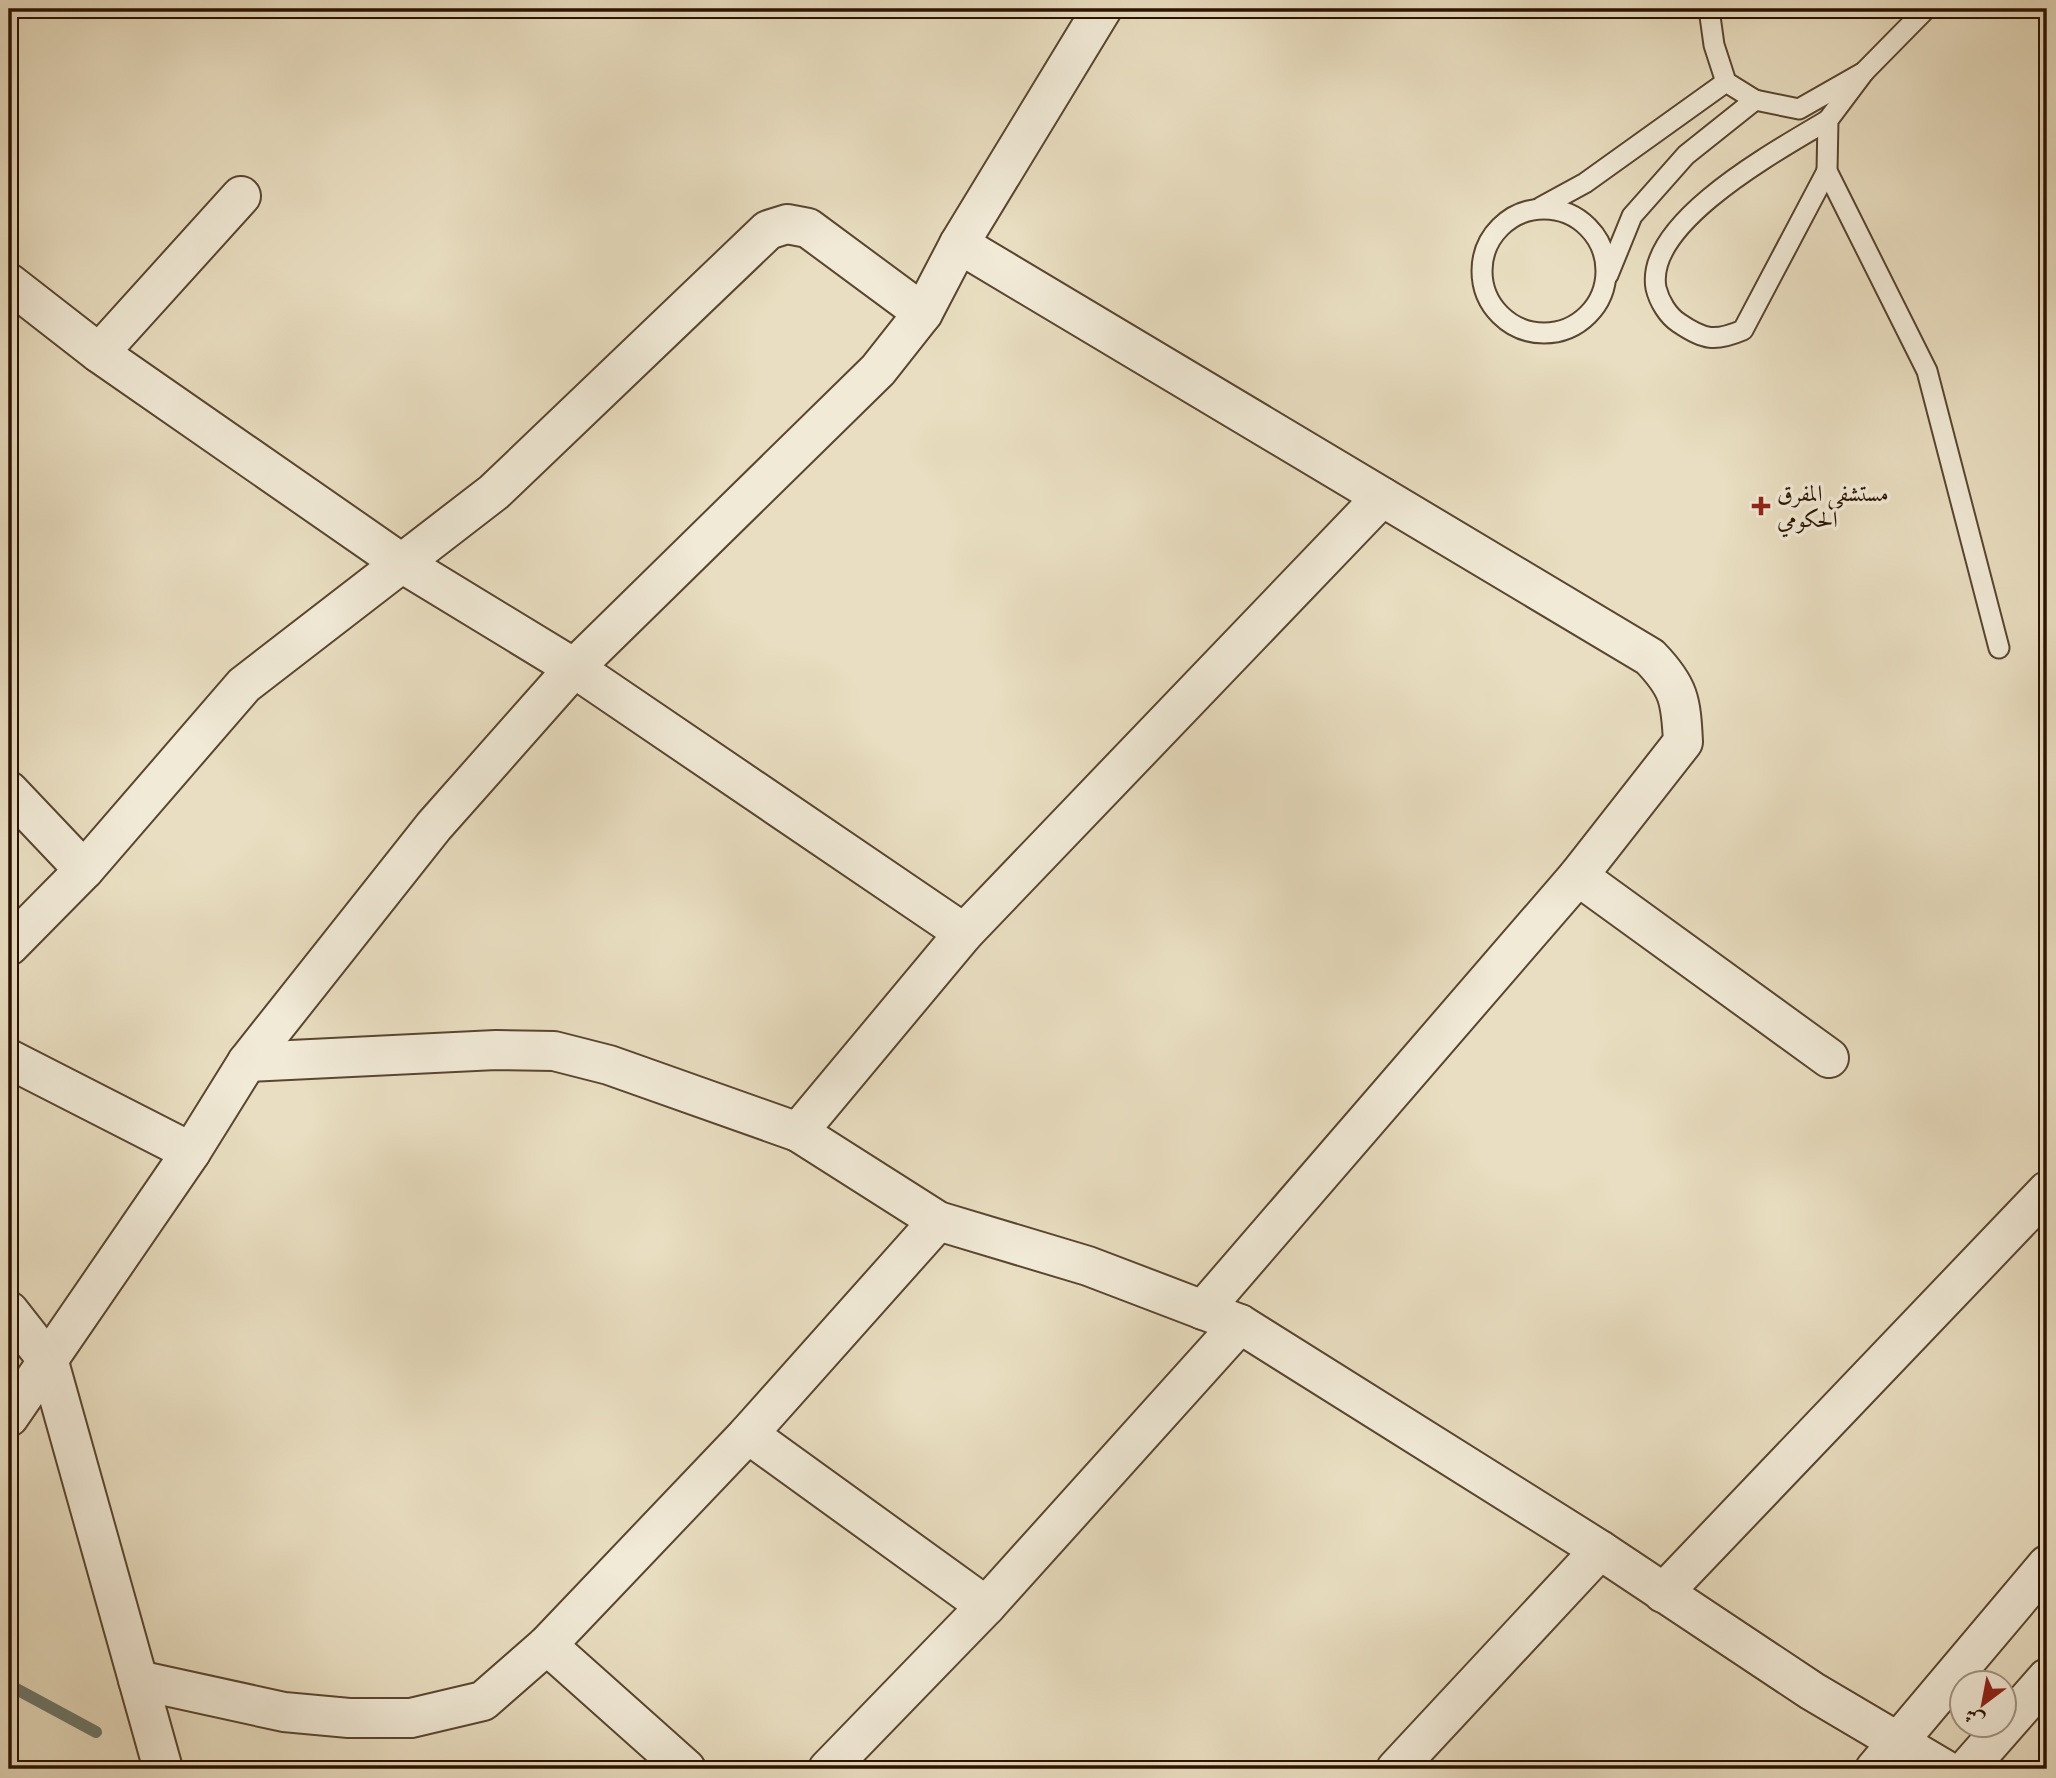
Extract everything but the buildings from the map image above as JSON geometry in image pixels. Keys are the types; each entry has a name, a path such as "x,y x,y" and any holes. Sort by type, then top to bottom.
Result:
{"street":[{"path":"9,1417 191,1152 247,1062 434,826 574,668 878,370 923,313 959,244 1102,9"},
{"path":"99,353 241,196"},
{"path":"9,946 84,870 244,685 494,492 768,230 787,224 808,228 923,313"},
{"path":"959,244 1650,657 1672,680 1682,711 1684,742 1578,876 1203,1310"},
{"path":"9,283 99,353 400,562 574,668 964,933"},
{"path":"797,1132 964,933 1382,496"},
{"path":"9,792 84,870"},
{"path":"1578,876 1829,1058"},
{"path":"247,1062 554,1051 609,1065 797,1132 938,1221 1088,1266 1240,1324 1600,1550 1812,1690 1887,1755 1944,1769"},
{"path":"9,1059 191,1152"},
{"path":"1663,1592 2047,1191"},
{"path":"138,1680 284,1712 349,1718 411,1718 483,1700 547,1645 748,1434 938,1221"},
{"path":"9,1311 49,1362 163,1769"},
{"path":"828,1769 986,1606 1240,1324"},
{"path":"748,1434 986,1606"},
{"path":"1396,1769 1600,1550"},
{"path":"1887,1755 2047,1565"},
{"path":"547,1645 686,1769"},
{"path":"1967,1769 2047,1678"}],"lane":[{"path":"1709,9 1714,45 1726,82 1755,100 1799,109 1864,72"},
{"path":"1828,170 1743,330 1720,340 1696,335 1674,320 1658,299 1654,276 1668,241 1691,216 1752,165 1828,120 1864,72 1926,9"},
{"path":"1726,82 1585,183 1541,207 1519,213 1501,225 1484,252 1481,274 1486,295 1498,314 1511,324 1531,332 1553,333 1568,329 1587,317 1600,300 1632,216 1686,155 1755,100"},
{"path":"1828,120 1828,170 1927,371 1999,648"},
{"path":"1541,207 1570,214 1588,226 1606,257 1607,279"}],"waterway":[{"path":"9,1685 96,1732"}],"place":[{"name":"مستشفى المفرق الحكومي","path":"1761,506"}]}
